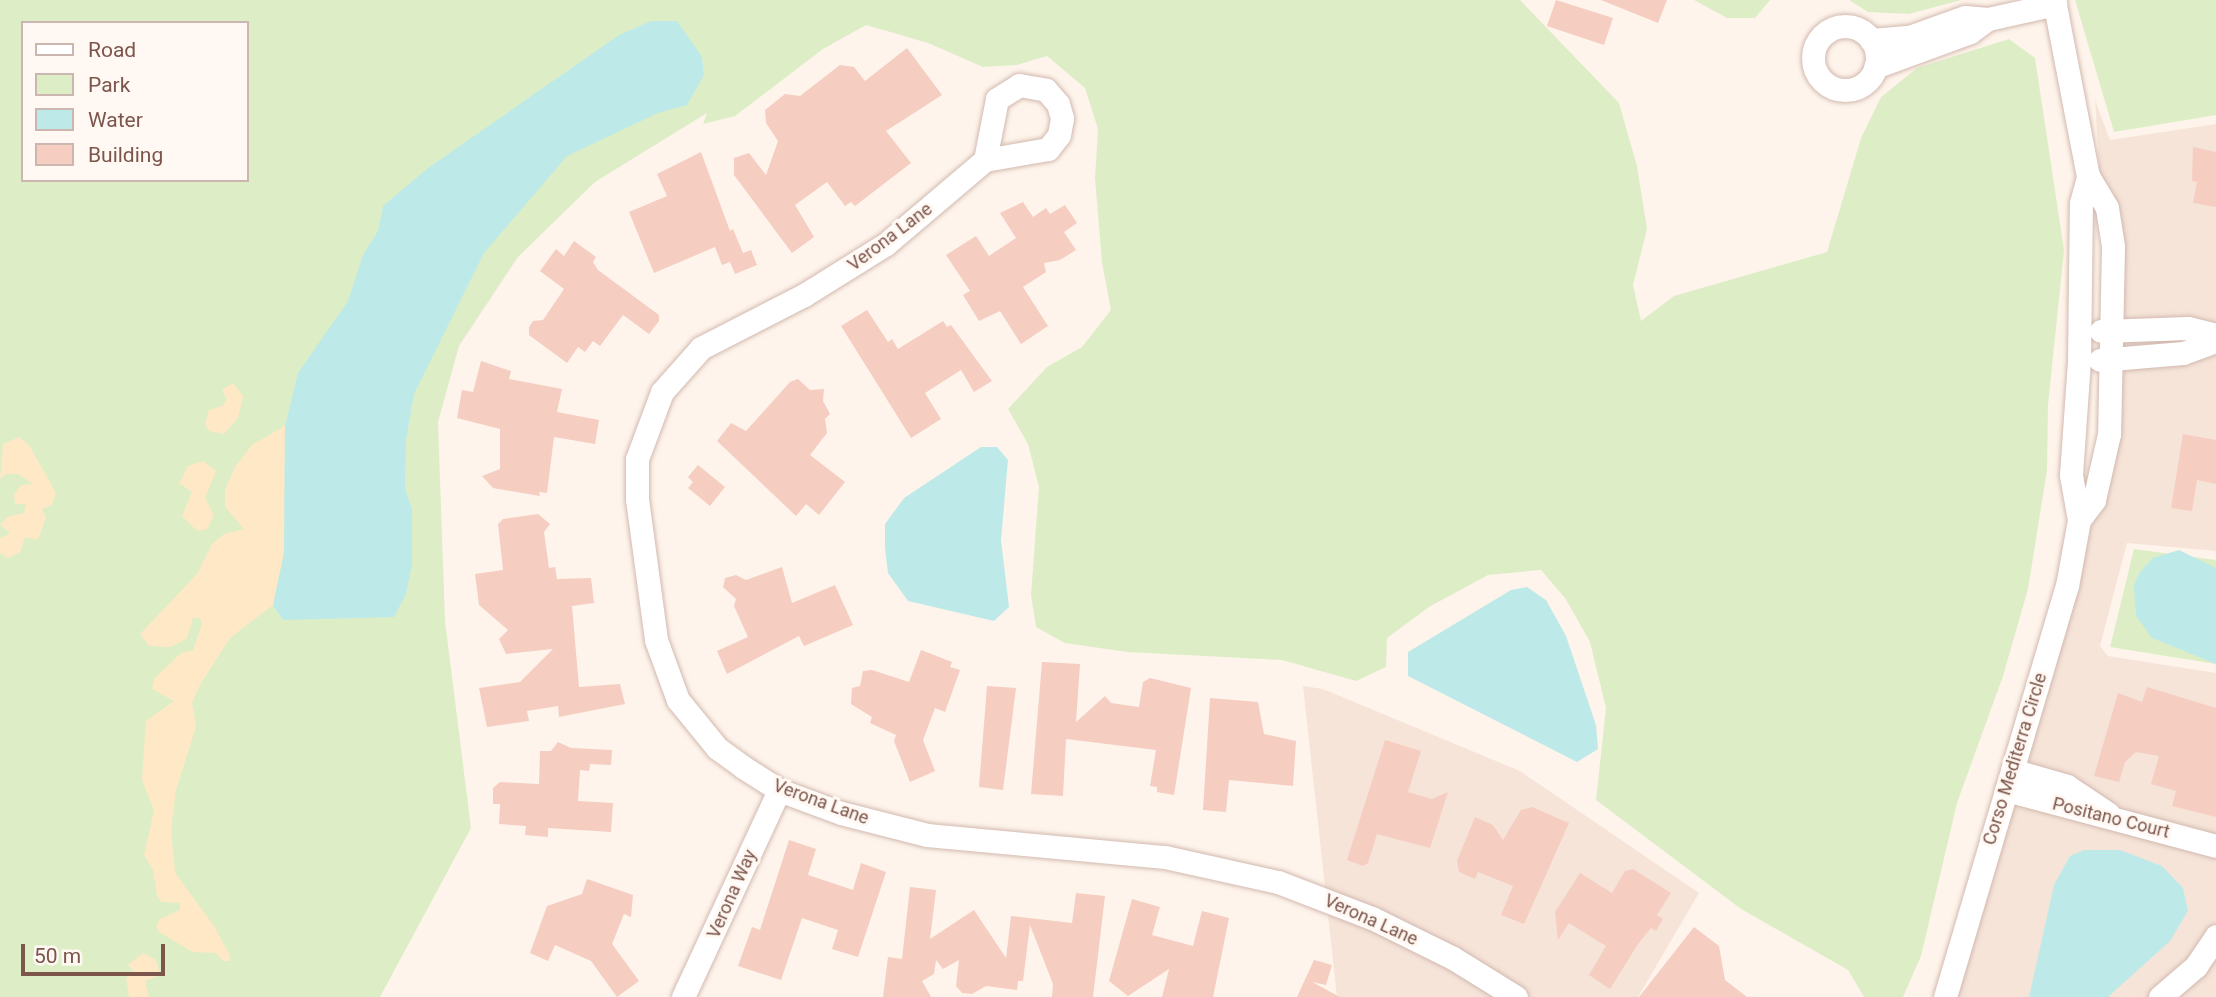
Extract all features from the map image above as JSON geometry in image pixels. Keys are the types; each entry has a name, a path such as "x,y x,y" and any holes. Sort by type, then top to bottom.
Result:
{"street":[{"path":"1988,19 1970,32 1875,67 1866,82 1846,90 1825,83 1813,65 1818,40 1835,27 1854,27 1871,40 1909,37 1965,17 1988,19 2054,2"},
{"name":"Corso Mediterra Circle","path":"2054,2 2088,176 2107,208 2113,258 2112,359 2104,470 2094,499 2079,520"},
{"path":"1871,40 1875,67"},
{"name":"Verona Lane","path":"985,159 886,244 804,295 701,348 662,392 637,459 637,499 647,587 663,667 678,700 717,748 779,790 841,813 926,835 1165,857 1278,882 1372,918 1463,964 1516,997"},
{"name":"Corso Mediterra Circle","path":"1945,997 2067,586 2079,520 2071,475 2080,362 2081,203 2088,176"},
{"path":"2080,332 2188,328 2216,335"},
{"path":"2080,362 2183,353 2216,341"},
{"name":"Positano Court","path":"2009,780 2115,818 2216,846"},
{"name":"Verona Way","path":"683,997 779,790"},
{"path":"2160,997 2196,966 2216,936"}],"shaded area":[{"path":"2095,100 2110,140 2216,124 2216,551 2127,543 2100,646 2108,656 2216,673 2216,997 1935,997 2100,474 2110,337"},
{"path":"1303,686 1323,689 1520,771 1699,893 1638,997 1337,997"}],"green space":[{"path":"0,0 1520,0 1619,103 1637,166 1647,229 1633,285 1641,321 1674,296 1827,252 1861,138 1881,97 1917,68 2009,39 2035,58 2064,250 2048,405 2047,470 2028,589 2003,676 1957,803 1921,956 1903,997 1864,997 1848,970 1741,909 1596,800 1606,708 1590,642 1565,598 1541,570 1488,575 1429,607 1387,638 1386,667 1356,681 1282,660 1127,652 1065,643 1036,627 1031,595 1039,487 1028,444 1008,409 1047,367 1082,347 1111,310 1102,263 1095,178 1098,129 1085,88 1047,56 1017,65 983,67 928,43 866,25 823,49 735,116 703,124 707,113 595,182 518,257 459,346 438,422 445,621 471,828 380,997 0,997"},
{"path":"1694,0 1770,0 1755,18 1727,18"},
{"path":"1849,0 1961,0 1909,14 1868,12"},
{"path":"2075,0 2216,0 2216,115 2114,132"},
{"path":"2134,549 2216,560 2216,664 2110,647"}],"sand":[{"path":"233,383 243,396 238,418 224,434 209,431 205,424 209,410 222,406 227,399 222,390"},
{"path":"285,426 284,553 273,605 230,638 200,685 192,703 196,727 176,790 171,829 175,873 214,926 229,954 230,961 223,961 216,953 192,952 159,932 156,926 160,919 180,910 180,903 162,902 157,896 153,870 144,855 154,810 142,780 146,721 174,701 152,689 154,679 181,653 193,650 202,624 200,618 193,618 187,638 171,647 149,646 140,634 197,574 212,544 224,534 244,529 225,507 225,490 235,467 252,445"},
{"path":"19,437 29,445 56,493 52,505 42,509 46,517 38,540 25,537 20,552 8,558 0,553 0,538 10,533 0,525 7,517 24,513 26,504 15,504 14,495 21,485 33,484 18,474 6,474 0,479 3,444"},
{"path":"203,461 216,471 205,498 214,515 207,529 197,531 182,516 192,492 179,483 188,466"},
{"path":"143,953 156,960 160,975 145,981 149,997 129,997 126,978 134,972 128,965"}],"water":[{"path":"651,21 677,21 702,57 704,75 687,105 658,113 567,156 484,253 414,394 406,440 405,488 412,510 412,564 406,594 394,617 283,620 273,605 284,553 285,426 298,373 348,301 363,255 378,231 383,206 428,168 619,35"},
{"path":"981,447 997,447 1008,460 1001,540 1009,607 994,621 908,601 888,573 885,548 885,524 904,498"},
{"path":"2179,550 2216,568 2216,664 2152,638 2136,616 2134,585 2140,572 2153,558"},
{"path":"1527,587 1546,600 1566,636 1596,725 1598,749 1577,762 1408,676 1408,652 1511,590"},
{"path":"2084,850 2120,850 2162,866 2183,888 2188,911 2170,941 2108,997 2029,997 2054,885 2070,856"}],"building":[{"path":"1556,0 1613,18 1604,45 1547,26"},
{"path":"1601,0 1667,0 1658,23"},
{"path":"907,48 942,95 886,131 911,163 855,206 851,202 845,206 827,182 795,205 814,237 792,253 734,175 734,158 749,153 766,175 778,141 766,123 765,110 785,94 800,96 840,65 854,67 865,81"},
{"path":"2193,147 2216,152 2216,207 2193,203 2197,182 2192,181"},
{"path":"701,152 730,231 733,229 743,253 751,250 757,265 735,274 730,262 722,265 715,247 654,273 629,212 667,196 657,174"},
{"path":"1023,202 1033,217 1046,208 1050,214 1065,205 1077,223 1064,232 1076,250 1060,260 1044,263 1046,272 1023,287 1048,326 1021,344 1000,311 979,321 963,295 970,291 946,255 976,236 989,256 1016,238 1000,213"},
{"path":"574,241 596,257 593,262 598,270 659,315 659,321 649,334 623,315 600,346 593,341 585,352 578,347 567,363 529,335 529,327 533,321 543,320 564,289 540,271 556,249 564,256"},
{"path":"867,310 888,342 892,339 898,349 943,321 947,327 951,325 992,381 974,392 961,370 925,393 941,419 911,438 841,326"},
{"path":"481,361 511,371 509,379 562,389 557,412 599,420 595,444 554,437 547,493 539,492 540,496 493,488 482,476 500,469 500,429 457,418 462,390 473,392"},
{"path":"798,379 810,390 824,389 823,401 830,414 825,419 827,433 810,455 845,482 819,515 806,504 796,516 717,441 731,423 746,431 790,382"},
{"path":"2183,434 2216,440 2216,484 2197,480 2192,511 2171,508"},
{"path":"698,465 725,487 710,506 688,488 693,482 688,477"},
{"path":"538,514 550,524 544,532 549,568 555,567 557,579 591,578 594,603 572,606 579,687 620,684 625,704 559,717 558,706 527,711 529,721 487,727 479,688 520,682 553,649 506,654 499,639 508,630 479,605 475,574 503,570 498,524 503,519"},
{"path":"782,567 792,603 835,585 853,625 804,646 799,636 727,674 717,651 748,637 734,606 736,599 723,587 725,578 736,575 746,580"},
{"path":"921,650 952,662 950,667 960,670 945,712 935,708 923,740 935,771 910,782 894,741 896,735 870,723 872,717 851,704 852,688 860,686 863,671 872,670 909,682"},
{"path":"1042,662 1080,664 1076,722 1105,696 1111,703 1139,707 1143,682 1150,678 1191,688 1174,795 1157,792 1157,787 1150,786 1156,750 1066,739 1063,796 1031,794"},
{"path":"987,686 1016,688 1003,790 979,787"},
{"path":"2147,687 2216,708 2216,817 2172,806 2176,791 2151,784 2159,756 2136,752 2125,762 2119,782 2094,776 2118,693 2142,702"},
{"path":"1210,698 1258,702 1264,734 1296,741 1293,786 1229,780 1226,812 1203,810"},
{"path":"1385,740 1421,751 1408,792 1432,799 1448,792 1430,848 1377,834 1368,863 1363,866 1347,860"},
{"path":"558,742 571,748 612,750 611,765 590,764 589,771 580,770 578,801 613,803 611,832 548,828 548,837 525,835 526,826 499,824 500,804 493,804 493,788 500,782 539,784 540,751 551,751"},
{"path":"1532,807 1569,823 1524,924 1501,915 1513,886 1478,872 1475,879 1459,872 1457,861 1475,817 1493,825 1503,840 1521,810"},
{"path":"789,840 816,849 808,875 853,890 861,863 886,872 858,957 832,949 838,930 802,918 781,980 738,966 752,927 760,930"},
{"path":"1633,869 1671,893 1657,915 1663,919 1656,931 1651,928 1638,944 1610,989 1589,975 1606,946 1569,923 1558,940 1555,912 1580,873 1612,893 1625,871"},
{"path":"587,879 633,895 631,917 624,914 612,944 639,981 617,997 591,961 555,945 548,961 530,953 547,906 582,894"},
{"path":"910,887 936,890 930,939 974,910 1006,958 1011,916 1072,923 1076,893 1105,896 1093,997 1052,997 1053,984 1030,925 1023,981 1018,981 1017,990 986,986 972,994 962,993 956,986 959,960 943,969 936,960 934,974 922,981 931,997 883,997 888,957 902,959"},
{"path":"1132,899 1160,907 1152,935 1193,946 1202,911 1229,918 1213,997 1162,997 1169,969 1128,996 1109,981"},
{"path":"1694,927 1719,946 1725,980 1747,997 1639,997"},
{"path":"1314,960 1332,965 1326,985 1312,982 1340,997 1297,997"}]}
